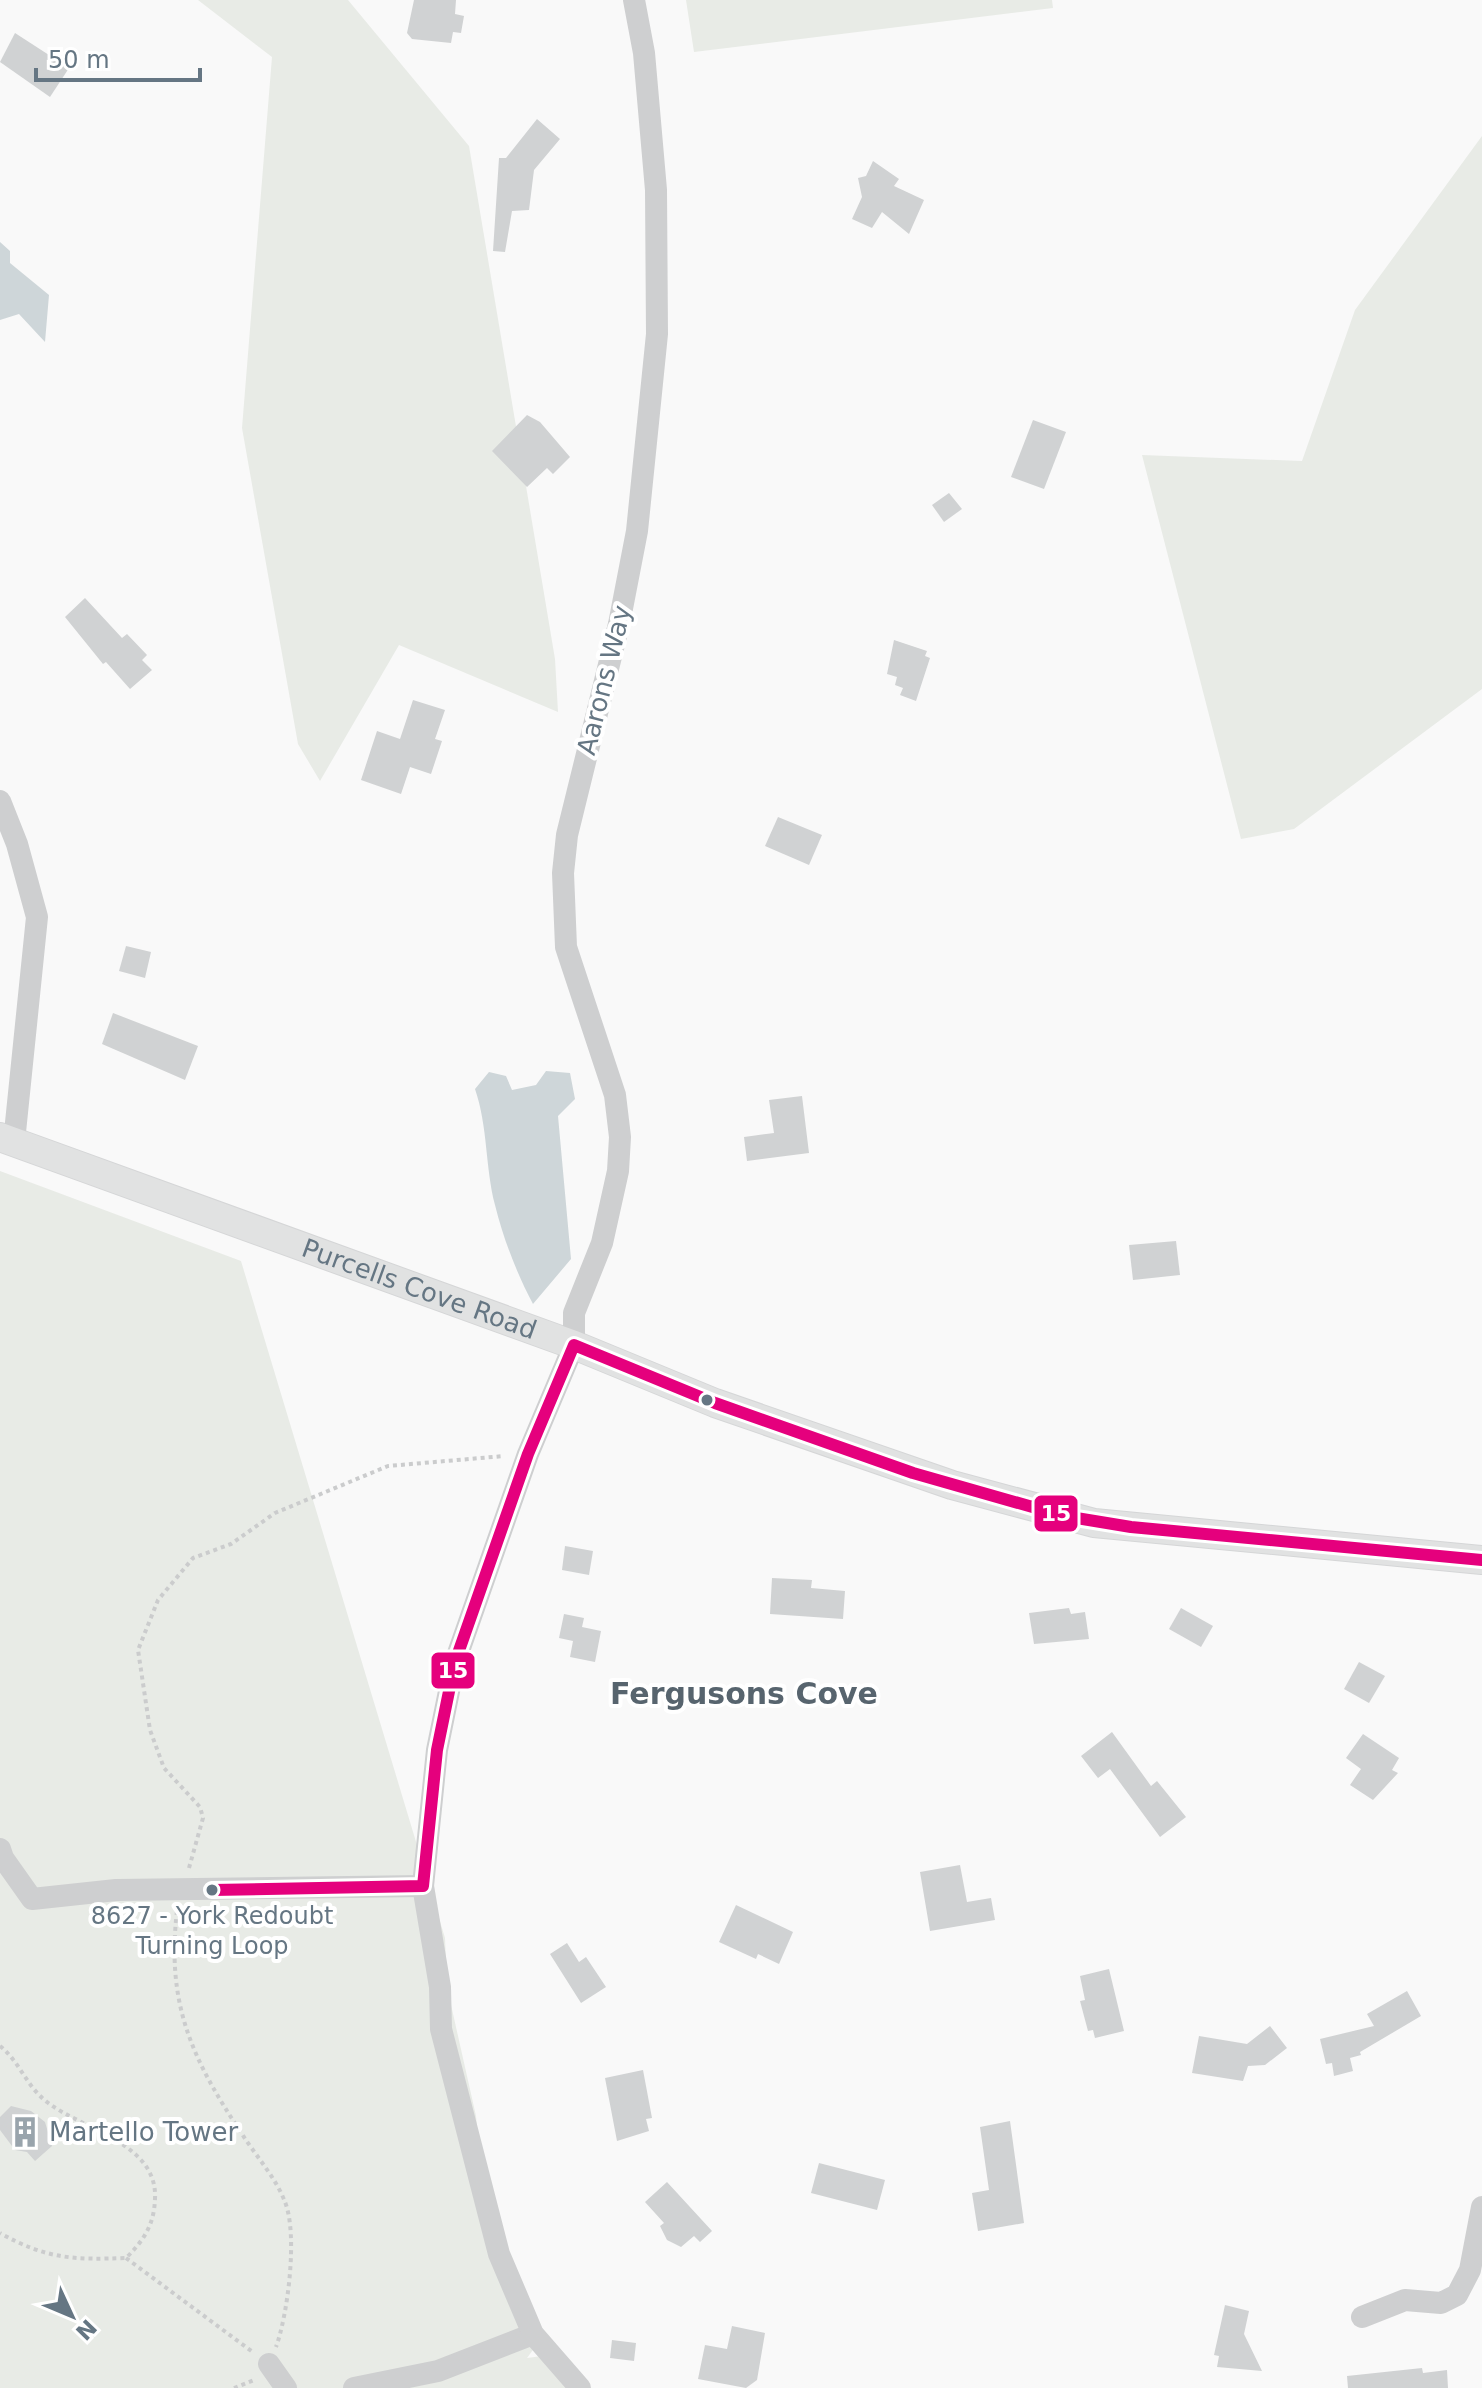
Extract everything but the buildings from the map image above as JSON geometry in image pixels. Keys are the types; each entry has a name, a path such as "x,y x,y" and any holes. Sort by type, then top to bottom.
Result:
{"main road":[{"name":"Purcells Cove Road","path":"7,1140 574,1345 715,1403 913,1473 1064,1516 1131,1527 1482,1560"}],"street":[{"name":"Aarons Way","path":"580,2388 533,2334 499,2254 441,2029 440,1987 423,1886 443,1706 455,1662 528,1454 574,1345 574,1313 611,1211 620,1137 615,1095 566,947 563,873 567,835 616,636 637,531 657,334 656,190 644,53 634,0"},
{"path":"0,801 17,844 37,917 7,1140"},
{"path":"0,1849 32,1899 116,1890 423,1886"},
{"path":"1362,2317 1405,2300 1441,2303 1457,2295 1470,2270 1482,2207"},
{"path":"354,2388 438,2371 533,2334"},
{"path":"269,2364 286,2388"}],"path":[{"path":"0,2233 29,2250 71,2261 126,2258 269,2364 282,2326 291,2235 289,2212 280,2191 213,2090 184,2028 174,1956 178,1906 203,1818 200,1807 164,1768 150,1730 138,1650 158,1600 193,1558 231,1544 275,1513 388,1466 528,1454"},
{"path":"0,2046 16,2059 28,2083 46,2102 137,2154 145,2164 156,2188 155,2214 145,2238 126,2258"}],"shaded area":[{"path":"198,0 348,0 469,146 555,659 558,712 399,645 320,781 298,744 242,428 272,57"},
{"path":"686,0 1052,0 1053,8 694,52"},
{"path":"1482,136 1482,689 1294,829 1241,839 1142,455 1302,461 1355,310"},
{"path":"0,242 10,251 10,263 49,295 45,342 19,314 0,320"},
{"path":"546,1071 570,1073 575,1099 558,1116 571,1259 533,1304 521,1281 498,1217 475,1089 489,1072 506,1076 512,1090 536,1085"},
{"path":"0,1171 241,1261 445,1938 447,1987 476,2116 484,2199 538,2343 527,2358 542,2356 573,2388 0,2388"}],"transit line":[{"name":"15","path":"212,1890 423,1886 437,1750 455,1662 528,1454 574,1345 715,1403 913,1473 1064,1516 1131,1527 1482,1560"}],"place":[{"name":"8627 - York Redoubt Turning Loop","path":"212,1890"},
{"name":"Martello Tower","path":"25,2132"}],"district":[{"name":"Fergusons Cove","path":"744,1693"}]}
